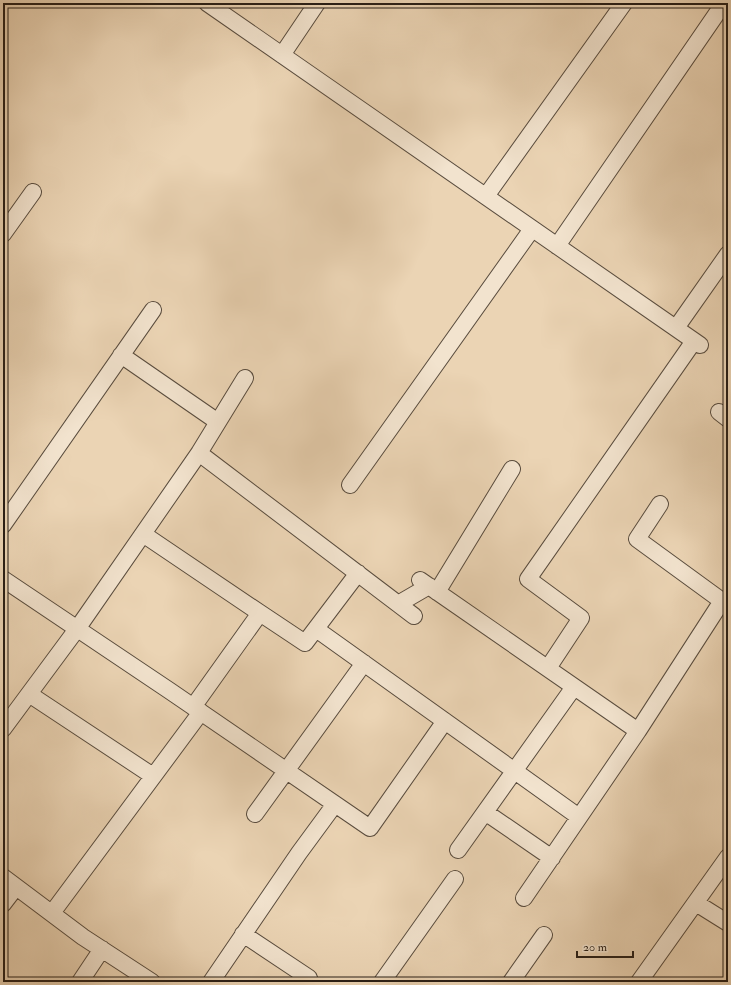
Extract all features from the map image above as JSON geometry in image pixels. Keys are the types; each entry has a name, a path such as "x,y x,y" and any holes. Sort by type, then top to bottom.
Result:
{"street":[{"path":"208,3 697,343 528,579 581,618 548,668"},
{"path":"282,55 317,3"},
{"path":"486,196 624,3"},
{"path":"557,246 723,4"},
{"path":"3,234 33,192"},
{"path":"350,485 532,229"},
{"path":"676,328 728,254"},
{"path":"3,525 153,310"},
{"path":"121,355 218,422"},
{"path":"3,729 77,629 199,453 245,378"},
{"path":"199,453 414,616"},
{"path":"398,604 428,586 512,469"},
{"path":"524,898 638,731 722,600 636,539 660,504"},
{"path":"143,534 305,643 358,573"},
{"path":"3,579 197,709 370,828 445,721"},
{"path":"428,586 638,731"},
{"path":"52,913 153,776 260,613"},
{"path":"316,629 579,817"},
{"path":"255,814 364,663"},
{"path":"458,850 574,687"},
{"path":"29,694 153,776"},
{"path":"210,982 335,804"},
{"path":"485,812 552,858"},
{"path":"639,982 728,857"},
{"path":"3,877 102,949 152,982"},
{"path":"382,982 455,879"},
{"path":"3,904 16,887"},
{"path":"696,902 728,924"},
{"path":"243,934 309,978"},
{"path":"511,982 544,935"},
{"path":"80,982 102,949"}]}
